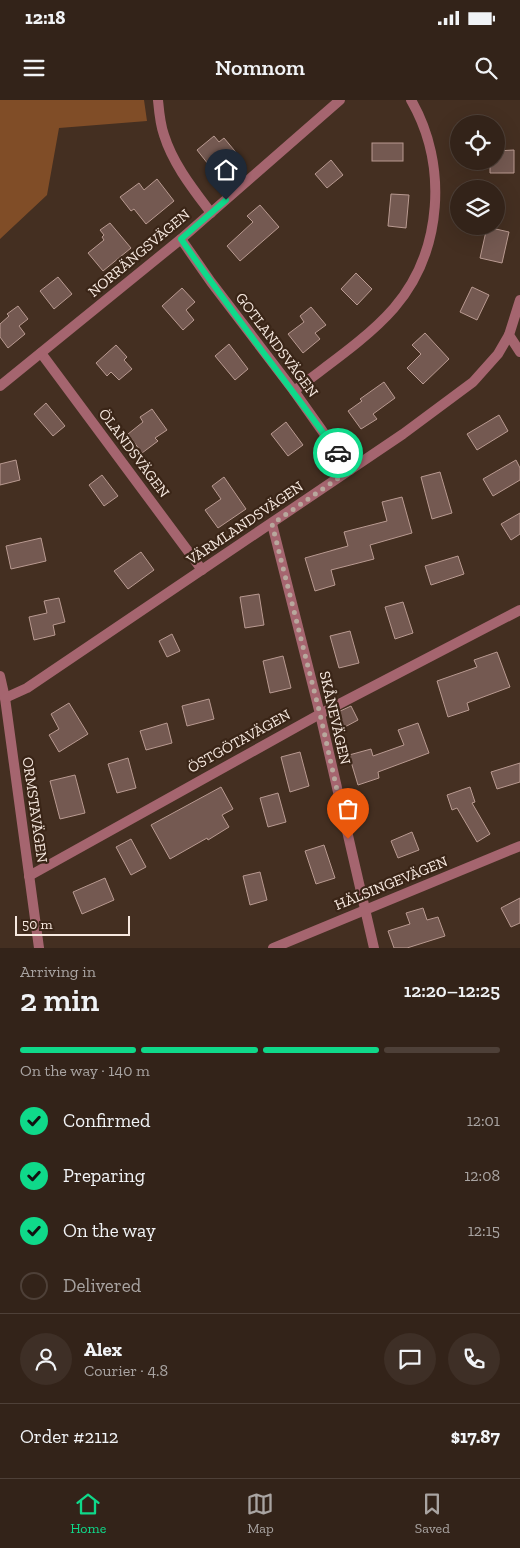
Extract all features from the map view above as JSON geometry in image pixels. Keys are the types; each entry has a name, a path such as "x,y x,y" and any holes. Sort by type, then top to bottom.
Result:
{"street":[{"path":"158,100 163,134 173,158 211,213"},
{"name":"NORRÄNGSVÄGEN","path":"0,386 181,239 340,100"},
{"path":"294,391 372,329 394,308 421,264 434,215 436,185 431,148 411,100"},
{"name":"GOTLANDSVÄGEN","path":"181,239 350,470"},
{"name":"VÄRMLANDSVÄGEN","path":"5,698 27,688 272,524 403,434 473,382 498,354 509,334 520,300"},
{"path":"509,334 520,352"},
{"name":"ÖLANDSVÄGEN","path":"41,353 202,570"},
{"name":"SKÅNEVÄGEN","path":"272,524 320,714 374,948"},
{"name":"ÖSTGÖTAVÄGEN","path":"29,876 320,714 520,610"},
{"name":"ORMSTAVÄGEN","path":"0,676 5,698 39,948"},
{"name":"HÄLSINGEVÄGEN","path":"273,948 520,846"}],"shaded area":[{"path":"0,100 144,100 147,121 59,128 47,195 0,239"}],"building":[{"path":"214,136 219,142 224,138 239,156 216,174 197,150"},
{"path":"372,143 403,143 403,161 372,161"},
{"path":"505,150 514,150 514,173 490,173 490,170 505,170"},
{"path":"331,160 343,175 327,188 315,174"},
{"path":"157,179 174,201 146,224 134,209 131,211 120,197 139,183 144,190"},
{"path":"391,194 409,195 406,228 388,226"},
{"path":"260,205 279,227 240,261 227,246 253,222 247,216"},
{"path":"110,223 131,248 103,271 88,253 104,240 102,237 104,235 100,230"},
{"path":"505,231 509,232 502,263 480,258 485,235 505,235"},
{"path":"356,273 372,289 357,305 341,289"},
{"path":"58,277 72,294 54,309 40,291"},
{"path":"472,287 489,295 477,320 460,312"},
{"path":"182,288 195,302 186,310 194,320 183,330 162,306"},
{"path":"18,306 28,319 19,326 25,334 8,348 0,337 0,324 9,316 7,314"},
{"path":"311,307 326,325 315,333 320,339 303,353 288,334 304,322 300,316"},
{"path":"425,333 449,359 423,384 407,368 421,354 412,345"},
{"path":"229,344 248,369 235,380 215,356"},
{"path":"116,345 127,357 124,360 132,369 119,380 111,372 107,376 96,363"},
{"path":"384,382 395,398 373,414 377,419 361,429 348,411 362,401 360,399"},
{"path":"46,403 65,426 53,436 34,414"},
{"path":"152,409 167,430 155,438 158,441 142,453 128,434 143,422 140,417"},
{"path":"499,415 508,431 477,450 467,434"},
{"path":"286,422 303,445 288,456 271,434"},
{"path":"16,460 20,480 0,485 0,464"},
{"path":"516,460 520,468 520,480 493,496 483,479"},
{"path":"440,472 452,513 432,519 421,477"},
{"path":"102,475 118,496 104,506 89,485"},
{"path":"224,477 246,509 218,528 205,510 221,499 212,486"},
{"path":"402,497 412,533 370,545 374,559 331,570 335,585 315,591 305,558 348,546 344,532 387,521 382,502"},
{"path":"520,513 520,534 511,540 501,524"},
{"path":"41,538 46,561 11,569 6,546"},
{"path":"141,552 154,570 128,589 114,571"},
{"path":"458,556 464,574 431,585 425,566"},
{"path":"259,594 264,625 245,628 240,597"},
{"path":"59,598 65,622 53,625 55,635 34,640 29,617 47,613 44,601"},
{"path":"403,602 413,633 395,639 385,607"},
{"path":"350,631 359,663 339,668 330,636"},
{"path":"172,634 180,651 167,657 159,641"},
{"path":"497,652 510,687 467,703 469,710 448,717 437,681 477,667 474,660"},
{"path":"283,656 291,688 270,693 263,661"},
{"path":"209,699 214,719 187,726 182,706"},
{"path":"69,703 88,734 59,752 49,735 59,729 51,714"},
{"path":"351,706 358,720 343,728 336,713"},
{"path":"167,723 172,743 146,750 140,731"},
{"path":"418,723 429,753 378,772 379,778 358,785 349,755 371,749 373,756 404,745 398,730"},
{"path":"300,752 309,786 290,792 281,757"},
{"path":"128,758 136,788 117,793 108,764"},
{"path":"520,763 520,782 497,789 491,772"},
{"path":"75,775 85,813 60,819 50,781"},
{"path":"221,787 233,809 222,815 229,827 170,859 151,825"},
{"path":"470,787 475,802 472,803 490,834 477,842 457,808 452,810 447,795"},
{"path":"278,793 286,822 268,827 260,798"},
{"path":"412,832 419,850 398,858 391,841"},
{"path":"131,839 146,867 131,875 116,847"},
{"path":"324,845 335,878 316,884 305,851"},
{"path":"260,872 267,900 250,905 243,876"},
{"path":"105,878 114,900 82,914 73,892"},
{"path":"520,898 520,923 511,927 501,908"},
{"path":"423,908 427,920 438,917 445,936 407,948 394,948 388,931 410,924 406,913"}],"way so far":[{"path":"338,453 350,470 272,524 320,714 348,839"}],"route":[{"path":"226,200 181,239 338,453"}]}
